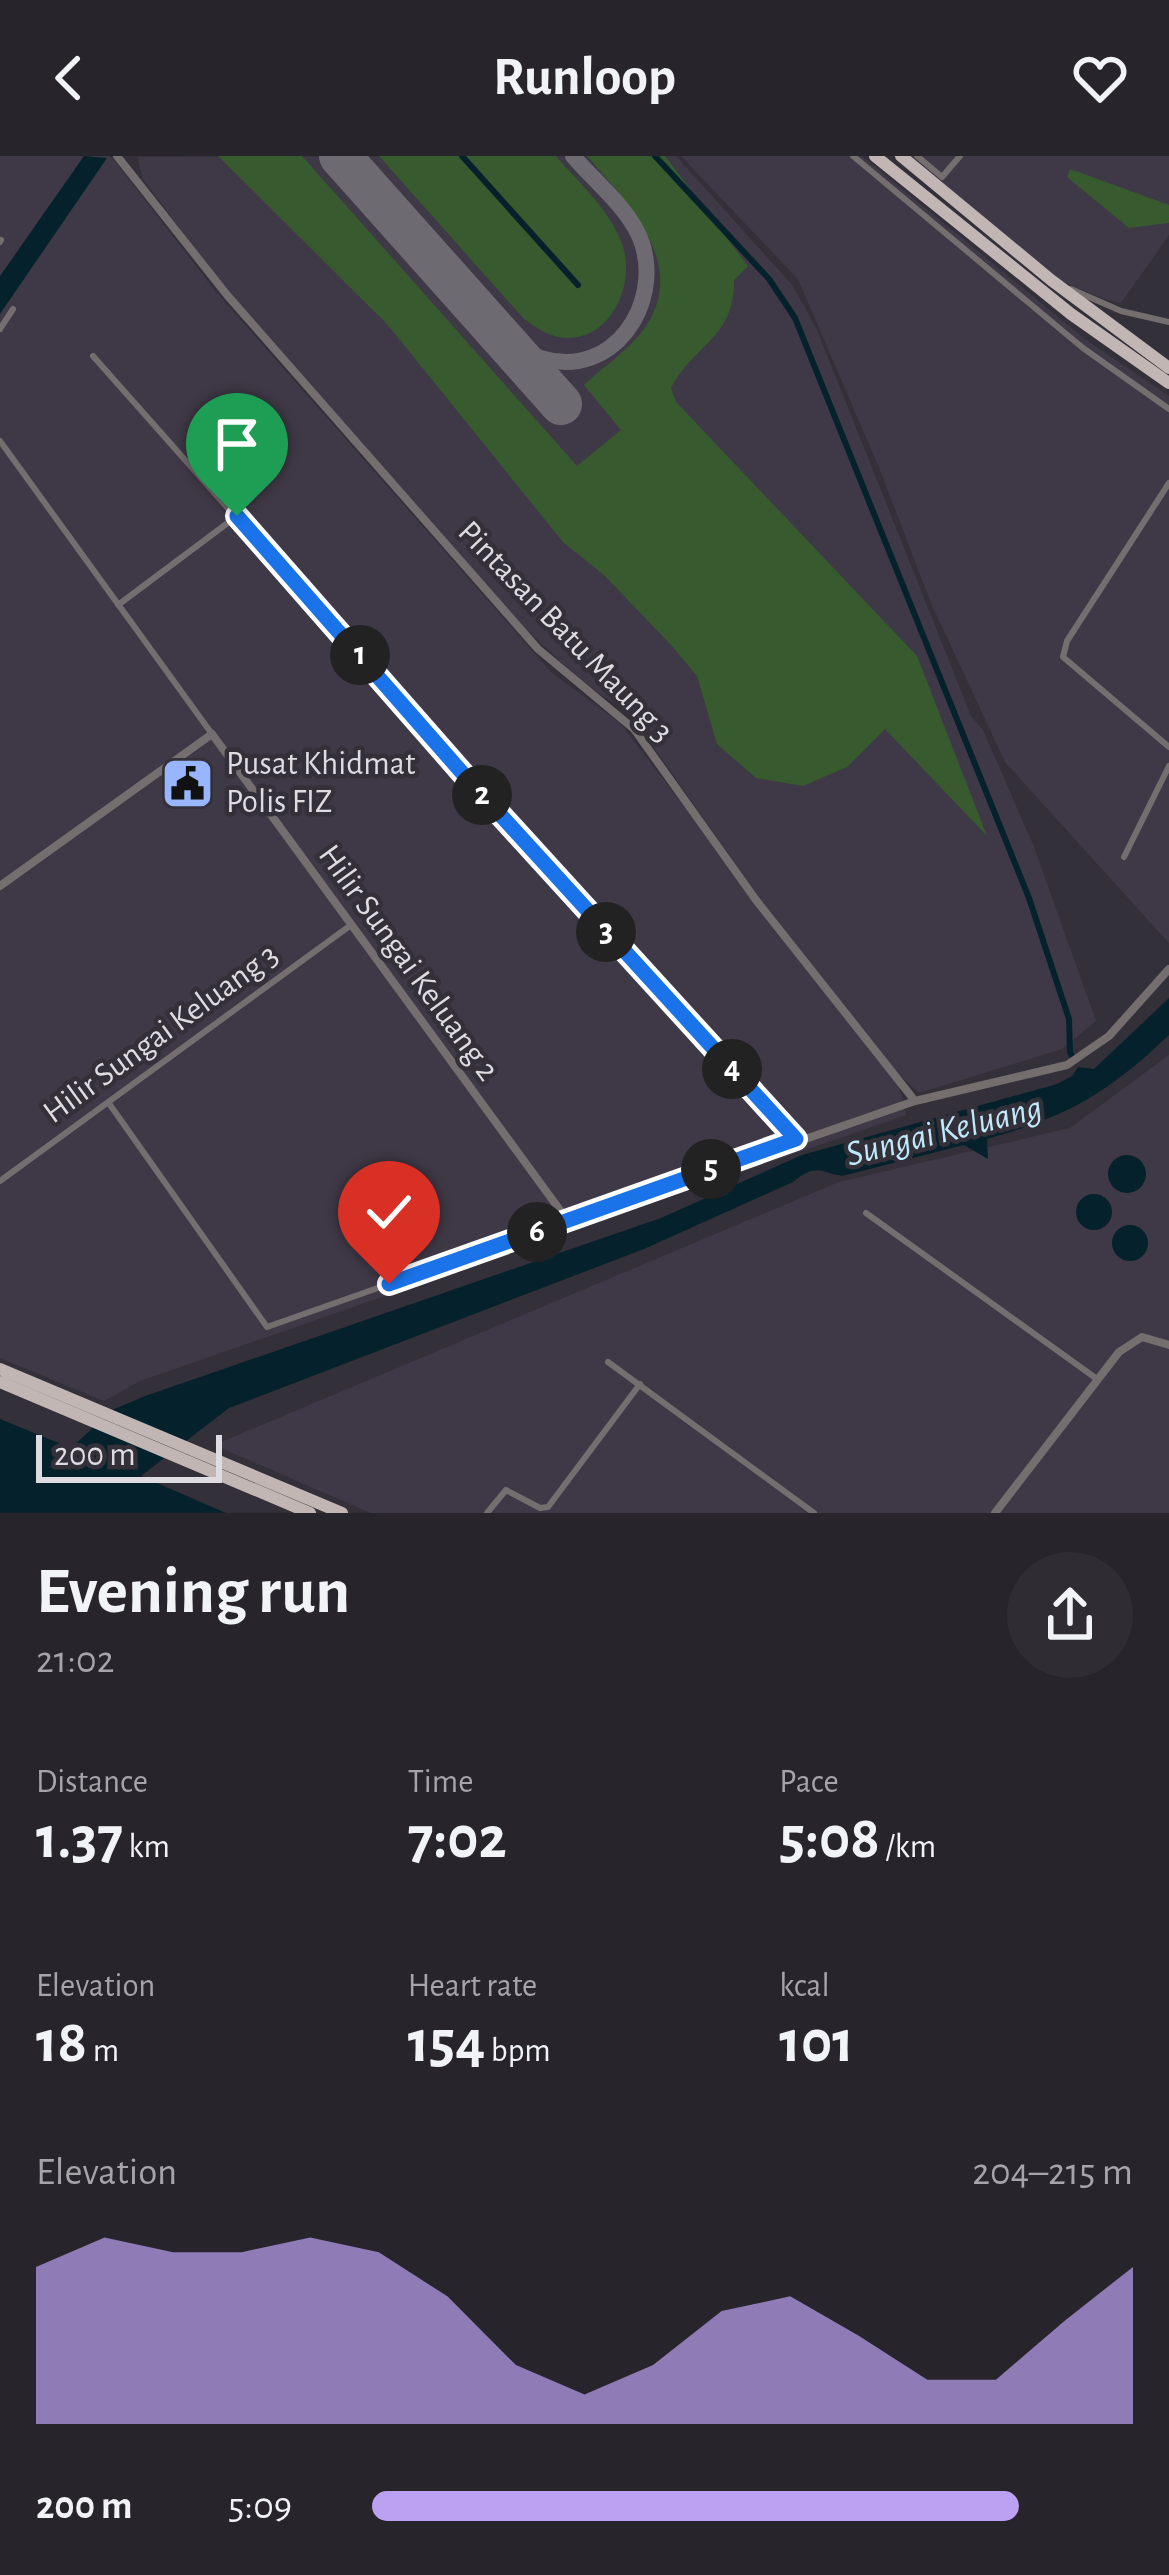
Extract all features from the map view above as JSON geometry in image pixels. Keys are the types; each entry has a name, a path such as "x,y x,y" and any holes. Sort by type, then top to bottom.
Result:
{"highway":[{"path":"874,156 1072,314 1169,383"},
{"path":"901,156 1051,280 1169,368"},
{"path":"0,1378 52,1390 342,1513"},
{"path":"0,1378 45,1406 295,1513"},
{"path":"0,1378 310,1513"},
{"path":"0,1378 331,1513"}],"street":[{"name":"Pintasan Batu Maung 3","path":"117,156 227,295 538,649 634,729 756,900 915,1101"},
{"path":"853,156 1083,348 1169,409"},
{"path":"917,156 942,177 960,156"},
{"path":"1051,280 1121,311 1169,322"},
{"path":"0,328 13,309"},
{"path":"93,356 465,776 796,1139"},
{"name":"Hilir Sungai Keluang 2","path":"0,441 568,1221"},
{"path":"1169,483 1067,641 1063,657 1169,746"},
{"path":"118,604 237,516"},
{"path":"2,883 212,734"},
{"path":"1124,856 1169,766"},
{"name":"Hilir Sungai Keluang 3","path":"0,1181 351,925"},
{"path":"108,1102 268,1327 796,1139 915,1101 1066,1065 1090,1052 1169,969"},
{"path":"866,1213 1097,1378"},
{"path":"995,1513 1097,1378 1134,1340 1148,1337 1169,1345"},
{"path":"608,1362 814,1513"},
{"path":"487,1513 506,1490 540,1508 548,1507 640,1384"}],"shaded area":[{"path":"0,156 109,156 115,161 216,292 552,673 620,723 899,1086 906,1115 140,1381 104,1401 0,1358"},
{"path":"676,156 793,286 817,330 971,716 983,730 1034,847 1096,1021 1062,1049 919,1093 896,1072 758,896 629,712 586,686 516,619 228,292 142,178 138,157"},
{"path":"681,156 862,156 1086,340 1169,396 1169,943 1005,762 931,603 798,279"},
{"path":"907,156 1169,156 1169,235 1121,303 1105,299 1049,276"},
{"path":"1169,1055 1169,1513 371,1513 214,1445 839,1182 1070,1128"}],"green space":[{"path":"218,156 302,156 577,466 621,430 584,385 633,342 652,317 660,291 651,243 622,197 587,156 665,156 748,266 734,280 733,299 721,328 671,388 676,402 917,656 987,836 885,729 847,767 803,786 756,778 717,744 697,676 671,645 604,575 563,542 387,324"},
{"path":"379,156 556,156 594,198 618,234 626,277 616,307 596,330 583,336 561,338 534,326"},
{"path":"1070,169 1169,205 1169,223 1129,228 1067,177"}],"water":[{"path":"84,156 107,158 0,314 0,276"},
{"name":"Sungai Keluang","path":"1169,998 1169,1035 1147,1055 1106,1088 1064,1112 987,1139 988,1159 964,1145 842,1176 808,1172 644,1249 229,1408 141,1476 226,1513 0,1513 0,1419 71,1448 112,1410 145,1396 661,1218 802,1155 1057,1084 1078,1067 1094,1069"},
{"path":"1127,1155 1140,1161 1146,1174 1140,1187 1127,1193 1114,1187 1108,1174 1114,1161"},
{"path":"1094,1194 1106,1200 1112,1212 1106,1224 1094,1230 1082,1224 1076,1212 1082,1200"},
{"path":"1130,1225 1143,1230 1148,1243 1143,1256 1130,1261 1117,1256 1112,1243 1117,1230"}],"waterway":[{"path":"462,156 578,285"},
{"path":"655,156 769,279 795,318 1029,898 1069,1019 1074,1060"}],"taxiway":[{"path":"496,331 531,354 569,362 591,358 611,347 638,312 645,290 642,243 621,208 573,156"}],"runway":[{"path":"340,156 561,404"}],"place":[{"name":"Pusat Khidmat Polis FIZ","path":"187,783"}],"route":[{"path":"237,516 465,776 796,1139 389,1284"}]}
